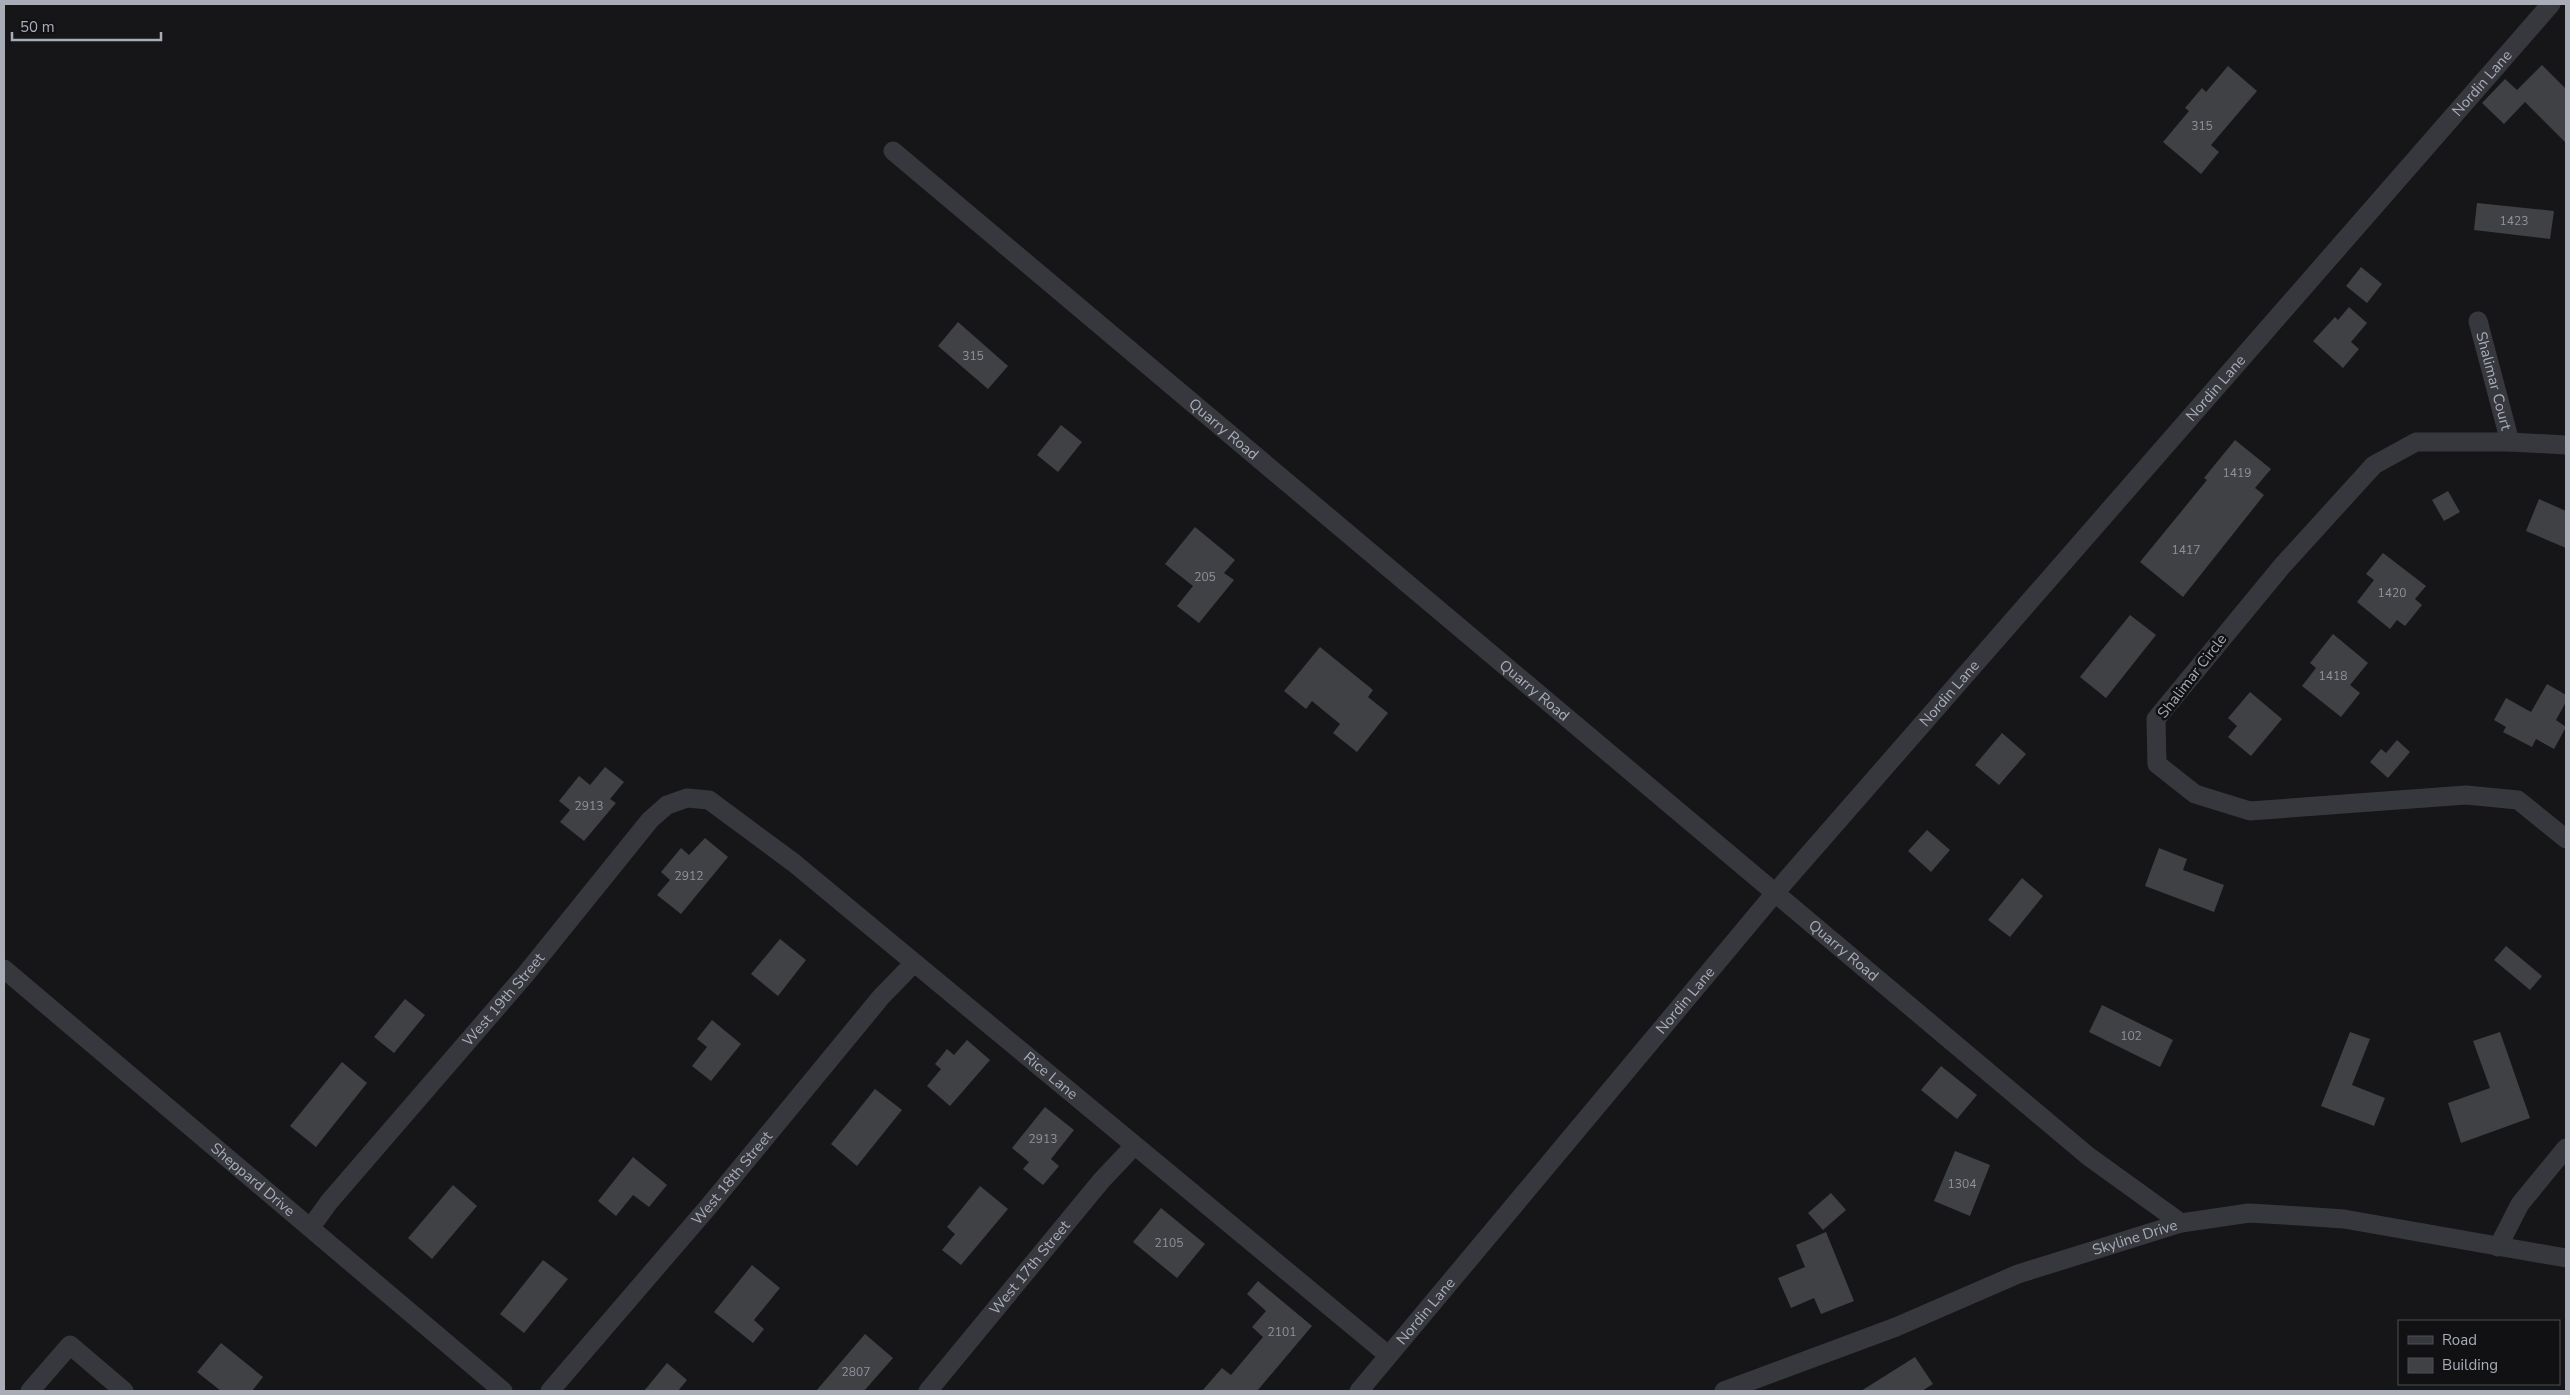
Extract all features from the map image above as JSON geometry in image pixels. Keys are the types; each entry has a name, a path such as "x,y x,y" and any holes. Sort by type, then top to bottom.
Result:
{"street":[{"name":"Nordin Lane","path":"1359,1391 1775,893 2551,4"},
{"name":"Quarry Road","path":"893,151 2088,1156 2181,1224"},
{"name":"Shalimar Court","path":"2478,321 2510,442"},
{"name":"Shalimar Circle","path":"2566,445 2510,442 2416,442 2374,465 2282,566 2156,719 2157,764 2196,794 2250,811 2466,796 2518,800 2566,840"},
{"name":"West 19th Street","path":"311,1227 329,1202 525,975 650,820 667,805 687,798 709,800"},
{"name":"Rice Lane","path":"709,800 794,863 913,964 1388,1355"},
{"name":"West 18th Street","path":"550,1391 709,1206 880,998 913,964"},
{"name":"Sheppard Drive","path":"4,970 311,1227 503,1391"},
{"name":"West 17th Street","path":"928,1391 1102,1181 1134,1146"},
{"path":"2498,1247 2520,1204 2566,1148"},
{"name":"Skyline Drive","path":"1724,1391 1896,1328 2018,1274 2109,1244 2181,1224 2249,1213 2344,1220 2566,1258"},
{"path":"30,1391 70,1344 124,1391"}],"building":[{"path":"2542,65 2566,89 2566,143 2525,102 2504,124 2482,103 2505,79 2517,90"},
{"path":"2228,66 2257,91 2211,145 2219,152 2201,174 2163,142 2189,111 2185,108 2202,88 2206,92"},
{"path":"2477,203 2554,211 2550,239 2474,230"},
{"path":"2361,267 2382,284 2367,303 2346,286"},
{"path":"2349,307 2367,323 2351,342 2359,349 2343,368 2313,341 2335,317 2338,320"},
{"path":"958,322 1008,366 988,389 938,346"},
{"path":"1061,425 1082,442 1058,472 1037,455"},
{"path":"2235,440 2271,469 2255,488 2264,495 2183,597 2140,562 2207,480 2204,478"},
{"path":"2448,491 2460,512 2444,521 2432,500"},
{"path":"2539,499 2566,511 2566,548 2526,531"},
{"path":"1195,527 1235,560 1224,573 1234,580 1199,623 1177,606 1193,586 1165,564"},
{"path":"2383,553 2426,586 2415,599 2422,605 2405,626 2397,620 2390,629 2357,602 2374,580 2366,574"},
{"path":"2130,615 2156,635 2106,698 2080,677"},
{"path":"2333,634 2368,663 2350,685 2360,693 2341,717 2302,686 2316,668 2310,663"},
{"path":"1320,647 1373,690 1368,697 1388,713 1357,752 1333,733 1340,724 1312,701 1306,709 1284,691"},
{"path":"2547,684 2566,695 2566,702 2556,720 2566,727 2554,749 2536,739 2532,747 2503,732 2506,727 2494,720 2506,698 2531,712"},
{"path":"2250,692 2282,719 2251,756 2228,737 2237,726 2228,718"},
{"path":"2002,733 2026,754 1999,785 1975,765"},
{"path":"2397,740 2410,752 2388,778 2370,762 2381,749 2386,753"},
{"path":"605,767 624,782 610,799 616,803 584,841 560,822 570,810 559,801 579,776 590,785"},
{"path":"1927,830 1950,850 1931,872 1908,851"},
{"path":"705,838 728,857 681,914 657,895 670,880 661,872 681,848 689,855"},
{"path":"2159,848 2187,859 2183,870 2224,885 2214,912 2145,886"},
{"path":"2022,878 2043,896 2010,937 1988,920"},
{"path":"780,939 806,960 778,996 751,974"},
{"path":"2506,946 2542,976 2530,990 2494,960"},
{"path":"405,999 425,1015 394,1053 374,1037"},
{"path":"2102,1005 2173,1040 2160,1067 2089,1032"},
{"path":"712,1020 741,1044 711,1081 692,1066 707,1047 697,1039"},
{"path":"2350,1032 2370,1039 2352,1085 2385,1098 2374,1126 2321,1106"},
{"path":"2500,1032 2530,1118 2461,1143 2448,1103 2490,1088 2473,1041"},
{"path":"967,1040 990,1060 950,1106 927,1086 941,1069 935,1064 947,1049 954,1055"},
{"path":"342,1062 367,1083 316,1147 290,1126"},
{"path":"1941,1066 1977,1095 1957,1119 1921,1090"},
{"path":"875,1089 902,1110 857,1166 831,1144"},
{"path":"1045,1107 1074,1130 1051,1159 1059,1166 1043,1185 1023,1169 1029,1162 1012,1148"},
{"path":"1955,1151 1990,1165 1970,1216 1934,1201"},
{"path":"633,1157 667,1185 649,1207 633,1195 616,1216 598,1201"},
{"path":"453,1185 477,1206 432,1259 408,1238"},
{"path":"980,1186 1008,1209 961,1265 942,1250 955,1234 947,1227"},
{"path":"1831,1193 1846,1210 1823,1230 1808,1213"},
{"path":"1161,1208 1205,1244 1177,1278 1133,1242"},
{"path":"1826,1232 1854,1301 1821,1314 1814,1298 1791,1308 1778,1278 1805,1267 1796,1245"},
{"path":"543,1260 568,1279 524,1333 500,1314"},
{"path":"752,1265 780,1288 754,1320 764,1329 753,1343 714,1312"},
{"path":"1258,1281 1312,1326 1257,1391 1202,1391 1222,1368 1231,1375 1263,1337 1252,1327 1266,1311 1247,1294"},
{"path":"865,1334 893,1358 864,1391 816,1391"},
{"path":"221,1343 263,1377 252,1391 221,1391 197,1372"},
{"path":"1915,1357 1933,1384 1922,1391 1861,1391"},
{"path":"667,1363 687,1380 678,1391 644,1391"}]}
